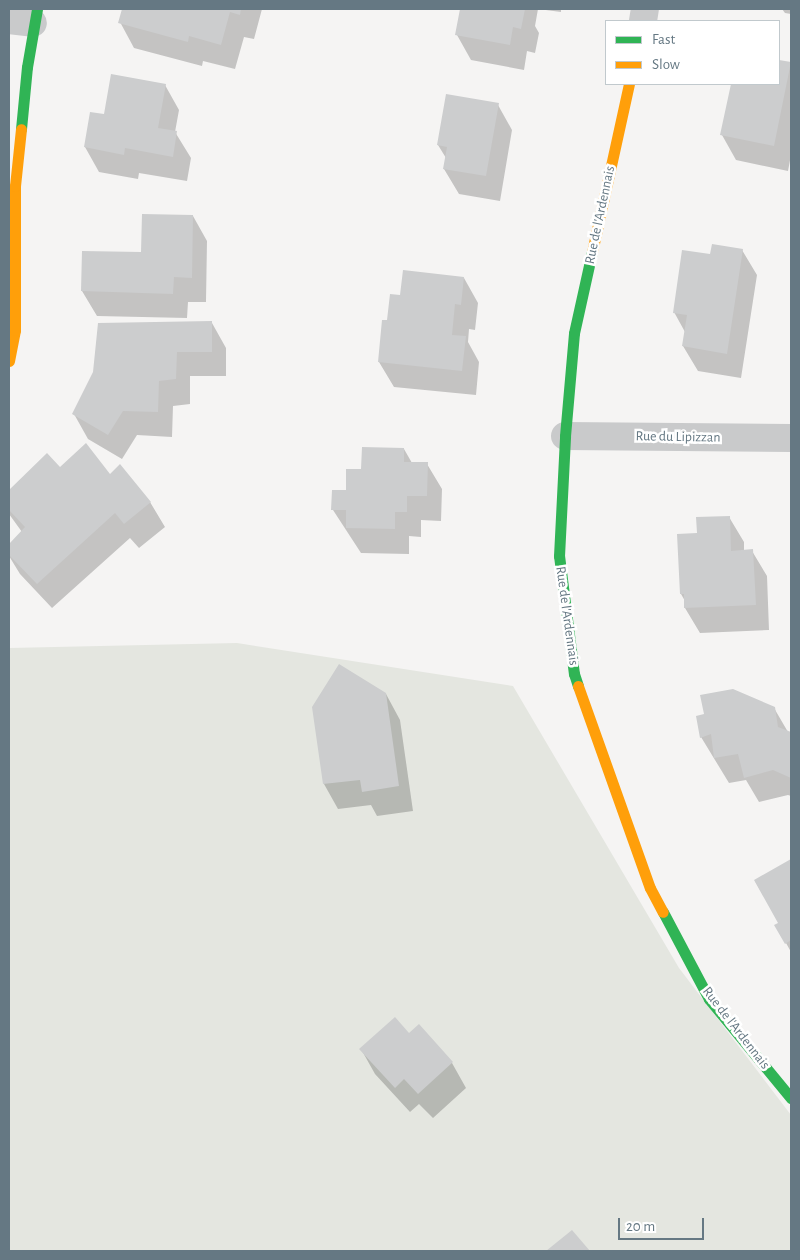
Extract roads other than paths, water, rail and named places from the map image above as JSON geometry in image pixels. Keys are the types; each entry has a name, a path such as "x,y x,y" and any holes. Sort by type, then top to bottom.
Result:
{"street":[{"path":"9,361 15,330 15,186 26,18"},
{"name":"Rue de l'Ardennais","path":"629,85 574,332 565,436 559,556 574,674 650,888 709,999 791,1098"},
{"name":"Rue du Lipizzan","path":"565,436 791,438"}]}
